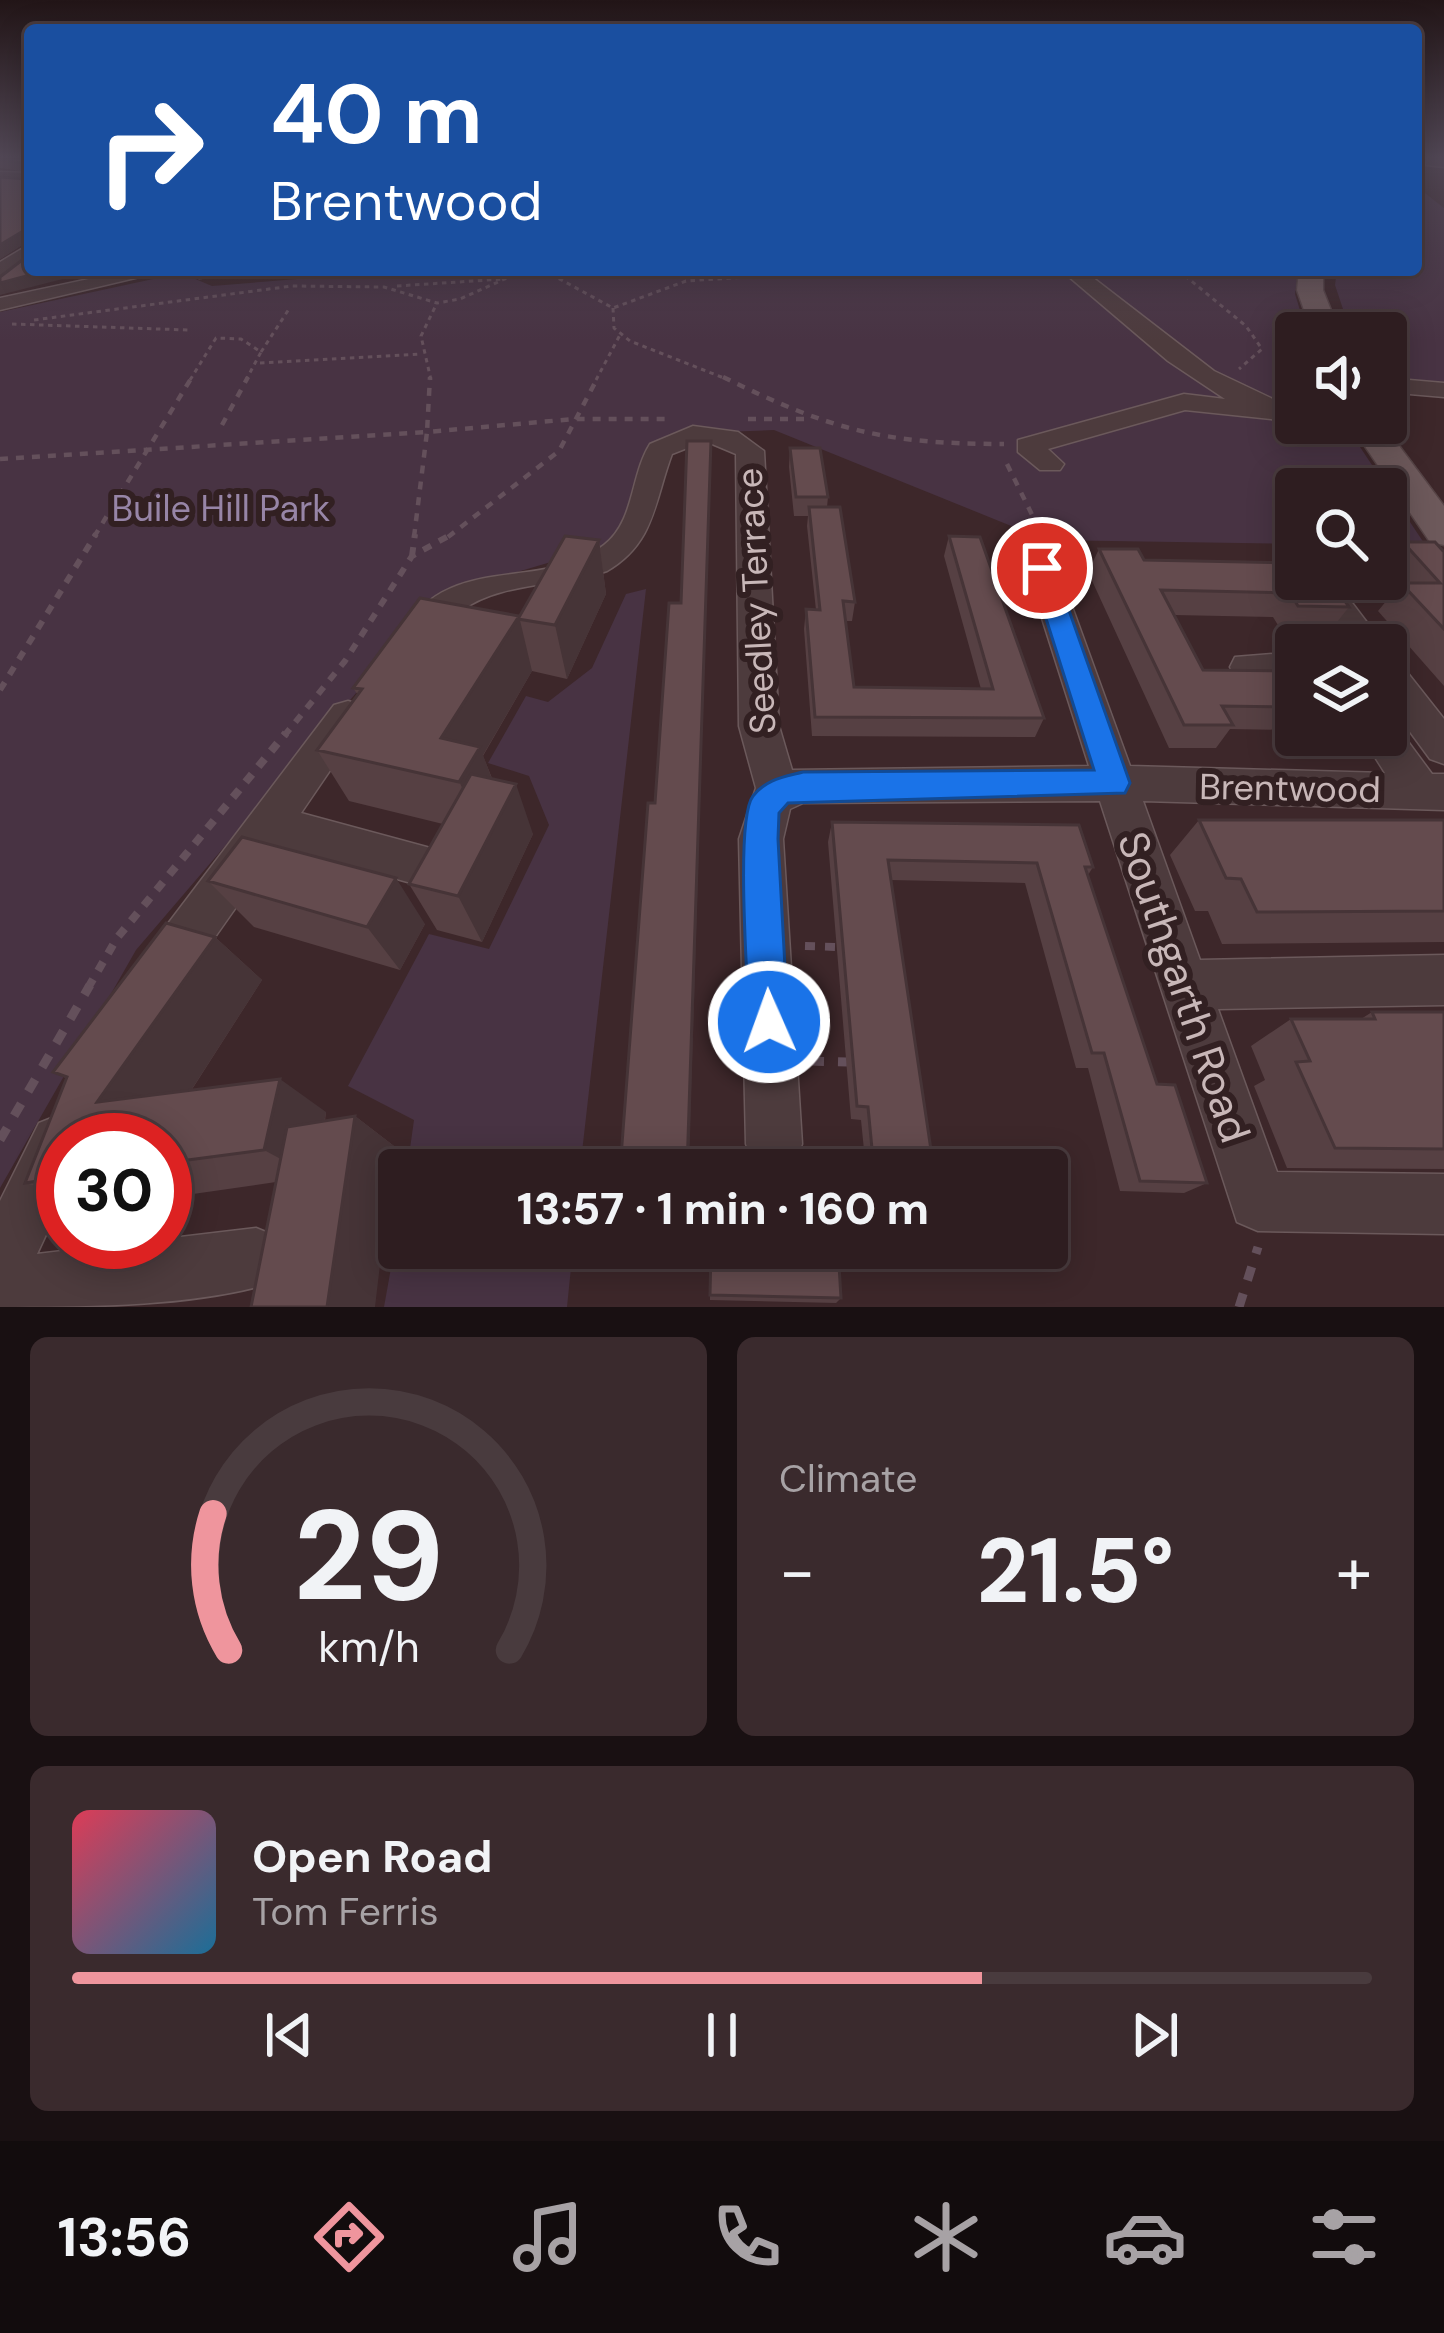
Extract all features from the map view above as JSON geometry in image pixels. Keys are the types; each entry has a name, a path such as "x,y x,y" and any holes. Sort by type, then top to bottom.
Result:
{"main road":[{"path":"1311,276 1318,312"},
{"path":"1380,444 1444,533"}],"street":[{"path":"0,304 131,276"},
{"path":"1079,276 1179,356 1275,412"},
{"path":"1407,387 1444,390"},
{"path":"1050,464 1028,446 1184,402 1275,415"},
{"name":"Seedley Terrace","path":"395,661 440,609 464,594 580,567 621,547 637,525 660,450 683,435 728,436 750,451 752,463 759,726 778,792"},
{"name":"Southgarth Road","path":"1044,554 1114,783 1258,1201 1444,1204"},
{"path":"1332,600 1350,624"},
{"path":"1248,667 1275,666"},
{"path":"136,1006 273,825 312,761 369,691"},
{"path":"1407,700 1444,748"},
{"path":"1400,756 1432,791"},
{"name":"Brentwood","path":"778,792 803,785 1114,783 1432,791"},
{"path":"774,1144 761,839 763,808 778,792"},
{"path":"273,825 429,867"},
{"path":"1184,986 1444,980"},
{"path":"0,1266 81,1101"},
{"path":"0,1290 256,1259"}],"path":[{"path":"388,287 437,303 460,299 513,276"},
{"path":"554,276 613,308 686,281 753,276"},
{"path":"1185,276 1246,326 1262,349 1240,367 1228,387"},
{"path":"0,323 76,317 233,291 507,279"},
{"path":"412,556 434,394 420,354 420,327 437,303"},
{"path":"613,308 614,328 621,333 809,419 853,432 930,444 1020,442"},
{"path":"222,425 289,309"},
{"path":"0,323 188,330"},
{"path":"0,459 574,419 621,333"},
{"path":"0,690 216,338 250,341 261,352"},
{"path":"260,363 420,354"},
{"path":"998,445 1044,554"},
{"path":"1239,1307 1258,1259"}],"green space":[{"path":"1422,219 1444,219 1444,383 1407,380 1407,312 1344,312 1336,276 1422,276"},
{"name":"Buile Hill Park","path":"167,276 188,276 212,286 297,279 1297,276 1295,294 1301,312 1275,312 1275,444 1358,444 1374,468 1275,468 1275,544 1046,540 774,430 669,434 645,534 440,595 136,950 43,1113 36,1113 36,1125 0,1188 0,312"},
{"name":"Buile Hill Park","path":"1407,518 1426,546 1407,546"},
{"path":"646,589 582,1149 410,1149 414,1120 348,1086 429,934 489,949 549,825 529,776 488,763 526,696 548,702 592,668 626,594"},
{"path":"391,1269 571,1269 567,1307 384,1307"}],"building":[{"path":"0,219 24,219 24,231 0,245"},
{"path":"24,259 26,276 0,283 0,277"},
{"path":"687,441 711,441 688,1149 622,1149 648,803 655,803 669,603 681,603"},
{"path":"790,448 820,448 828,497 796,497"},
{"path":"809,507 840,507 855,602 843,601 854,687 993,689 949,536 980,537 1044,718 815,717 806,609 820,610"},
{"path":"565,536 599,540 555,625 518,619"},
{"path":"1407,542 1435,542 1444,552 1444,629 1407,589 1407,583 1440,583"},
{"path":"1099,549 1138,549 1144,560 1275,563 1275,593 1161,590 1203,670 1275,671 1275,707 1222,706 1233,725 1184,725"},
{"path":"420,598 519,616 441,738 480,747 459,782 317,750 362,689 353,688"},
{"path":"1294,600 1344,600 1349,607 1298,606"},
{"path":"471,774 516,784 458,896 409,884"},
{"path":"1199,820 1444,820 1444,911 1257,912 1241,879 1226,878"},
{"path":"832,822 1079,825 1093,867 1085,867 1157,1084 1175,1085 1207,1183 1140,1181 1104,1053 1092,1053 1037,863 888,860 931,1149 872,1149 868,1107 857,1106"},
{"path":"242,837 396,878 367,927 208,881"},
{"path":"166,923 215,937 97,1102 280,1079 264,1150 192,1159 192,1113 53,1113 67,1077 53,1072"},
{"path":"1372,1012 1444,1012 1444,1149 1335,1148 1296,1062 1310,1061 1291,1019 1375,1019"},
{"path":"355,1116 327,1307 251,1307 287,1127"},
{"path":"36,1155 36,1181 25,1183"},
{"path":"711,1269 839,1269 841,1298 710,1295"}],"route":[{"path":"769,1022 761,839 763,808 769,798 803,785 1114,783 1042,568"}]}
